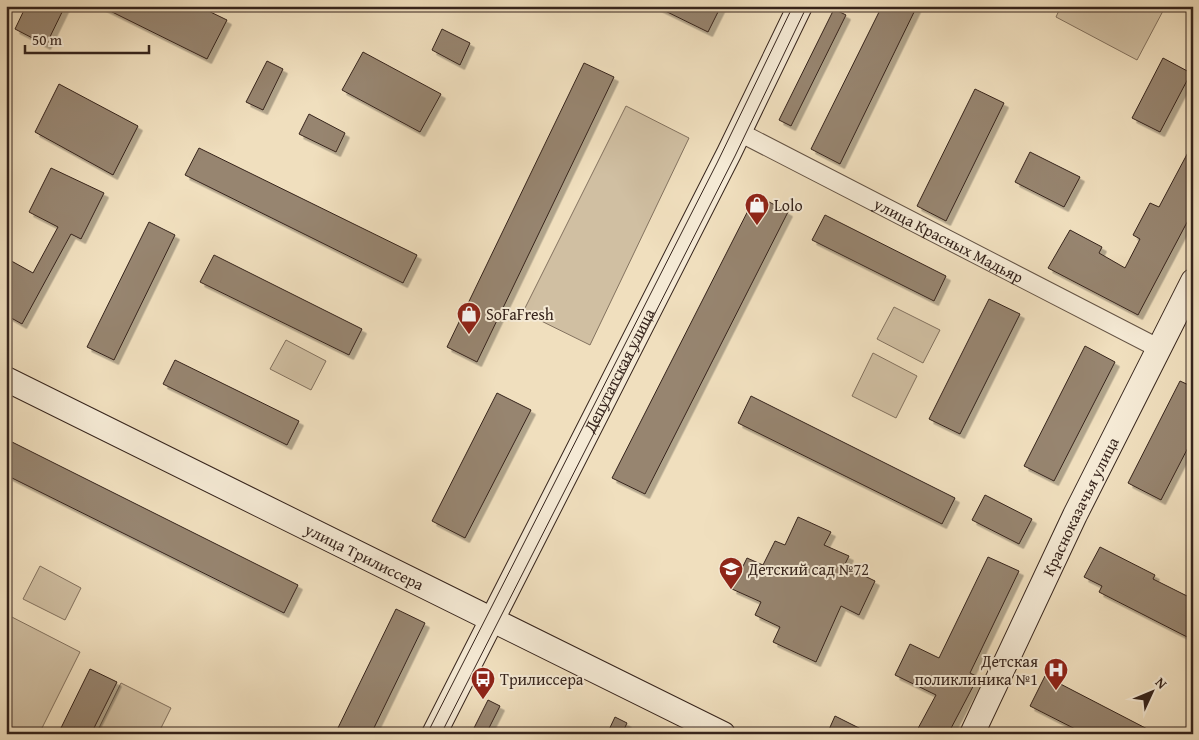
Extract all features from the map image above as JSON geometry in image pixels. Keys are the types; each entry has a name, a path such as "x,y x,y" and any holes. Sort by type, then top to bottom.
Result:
{"street":[{"name":"Депутатская улица","path":"434,734 739,132 800,6"},
{"name":"улица Красных Мадьяр","path":"739,132 1158,348"},
{"name":"Красноказачья улица","path":"972,734 1075,515 1193,281"},
{"name":"улица Трилиссера","path":"6,379 723,734"}],"shaded area":[{"path":"1061,6 1158,6 1164,9 1137,60 1056,17"},
{"path":"626,106 689,138 590,345 523,312"},
{"path":"894,307 940,330 923,363 877,339"},
{"path":"286,340 326,361 311,390 270,369"},
{"path":"873,353 917,376 896,418 852,396"},
{"path":"40,566 81,588 65,620 23,599"},
{"path":"6,614 80,652 39,734 6,734"},
{"path":"121,683 171,708 158,734 96,734"}],"building":[{"path":"26,6 65,6 46,45 15,29"},
{"path":"100,6 198,6 227,20 207,59"},
{"path":"655,6 721,6 708,32"},
{"path":"882,6 917,6 840,164 811,149"},
{"path":"834,9 846,15 791,126 779,120"},
{"path":"442,29 470,43 460,65 432,50"},
{"path":"363,52 441,94 420,132 342,90"},
{"path":"1163,58 1191,73 1160,132 1132,118"},
{"path":"267,61 283,69 263,110 246,102"},
{"path":"584,63 614,77 477,362 447,347"},
{"path":"59,84 138,126 113,175 35,132"},
{"path":"975,89 1004,103 946,221 917,206"},
{"path":"309,114 345,133 336,152 299,134"},
{"path":"1193,143 1193,211 1138,315 1048,268 1070,230 1102,247 1099,253 1125,268 1140,239 1133,235 1150,203 1159,207"},
{"path":"199,148 417,255 403,283 185,175"},
{"path":"1030,152 1080,177 1064,207 1015,182"},
{"path":"51,168 104,193 81,239 71,234 22,324 6,315 6,258 33,273 58,227 29,212"},
{"path":"756,195 788,212 645,494 612,478"},
{"path":"825,215 946,276 934,301 812,240"},
{"path":"149,222 175,235 114,360 87,347"},
{"path":"214,255 362,329 349,355 200,282"},
{"path":"989,299 1020,314 960,434 929,419"},
{"path":"1085,346 1115,362 1054,481 1024,466"},
{"path":"175,360 299,421 287,445 163,384"},
{"path":"1180,381 1193,387 1193,438 1161,500 1128,483"},
{"path":"497,393 531,410 465,538 432,521"},
{"path":"751,396 955,498 942,524 738,423"},
{"path":"6,439 298,585 284,613 6,475"},
{"path":"985,495 1032,519 1019,544 972,520"},
{"path":"798,517 831,532 824,545 849,556 844,566 875,581 859,615 841,606 816,662 773,642 780,627 755,615 761,602 732,589 747,558 763,565 775,541 785,545"},
{"path":"1100,547 1155,575 1153,579 1193,599 1193,640 1099,592 1102,586 1084,577"},
{"path":"988,557 1019,571 970,673 978,677 948,734 915,734 936,695 895,675 910,644 939,658"},
{"path":"396,609 425,623 371,734 335,734"},
{"path":"90,669 117,682 91,734 58,734"},
{"name":"Детская поликлиника №1","path":"1045,676 1157,734 1085,734 1030,706"},
{"path":"488,700 500,706 486,734 471,734"},
{"path":"835,716 871,734 827,734"},
{"path":"615,717 627,723 622,734 607,734"}],"tram line":[{"path":"427,734 717,163 793,6"},
{"path":"441,734 735,156 807,6"}],"place":[{"name":"Lolo","path":"757,226"},
{"name":"SoFaFresh","path":"469,335"},
{"name":"Детский сад №72","path":"731,590"},
{"name":"Детская поликлиника №1","path":"1056,691"},
{"name":"Трилиссера","path":"483,700"}]}
